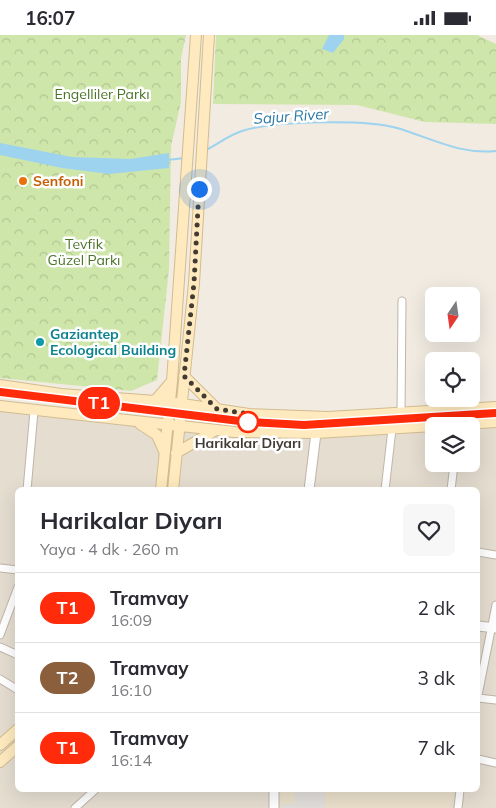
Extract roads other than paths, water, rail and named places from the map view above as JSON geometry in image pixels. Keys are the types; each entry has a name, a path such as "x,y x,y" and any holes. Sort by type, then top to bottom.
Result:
{"main road":[{"path":"161,487 166,425 172,381 196,35"},
{"path":"173,487 194,283 209,35"},
{"path":"184,376 217,409"},
{"path":"154,401 172,381"},
{"path":"0,385 169,402 249,414 328,417 496,407"},
{"path":"0,407 216,430 316,433 425,427"},
{"path":"137,422 156,435 164,452"},
{"path":"480,423 496,422"},
{"path":"176,453 216,430"},
{"path":"0,745 15,732"},
{"path":"0,762 15,749"}],"street":[{"path":"401,413 402,301"},
{"path":"27,487 34,411"},
{"path":"385,487 392,429"},
{"path":"309,487 316,433"},
{"path":"451,487 453,472"},
{"path":"480,552 496,555"},
{"path":"0,568 15,570"},
{"path":"0,635 15,595"},
{"path":"480,688 494,628 496,605"},
{"path":"480,626 494,628"},
{"path":"0,647 15,654"},
{"path":"0,679 15,688"},
{"path":"480,697 496,700"},
{"path":"480,759 496,763"},
{"path":"79,807 93,792"},
{"path":"274,792 274,808"},
{"path":"458,808 460,792"}],"water":[{"path":"329,35 344,35 344,39 333,53 322,49"},
{"path":"0,143 72,157 130,159 169,153 169,168 109,174 62,168 0,155"}],"waterway":[{"name":"Sajur River","path":"206,150 237,133 256,128 296,123 343,122 397,128 470,151 496,151"},
{"name":"Sajur River","path":"167,160 185,158"}],"tram line":[{"path":"0,392 248,422 304,425 496,413"},
{"name":"T1","path":"0,392 125,405 248,422 304,425 496,413"}],"place":[{"name":"Senfoni","path":"23,181"},
{"name":"Gaziantep Ecological Building","path":"40,342"},
{"name":"Harikalar Diyarı","path":"248,422"}],"park label":[{"name":"Engelliler Parkı","path":"102,94"},
{"name":"Tevfik Güzel Parkı","path":"84,252"}]}
